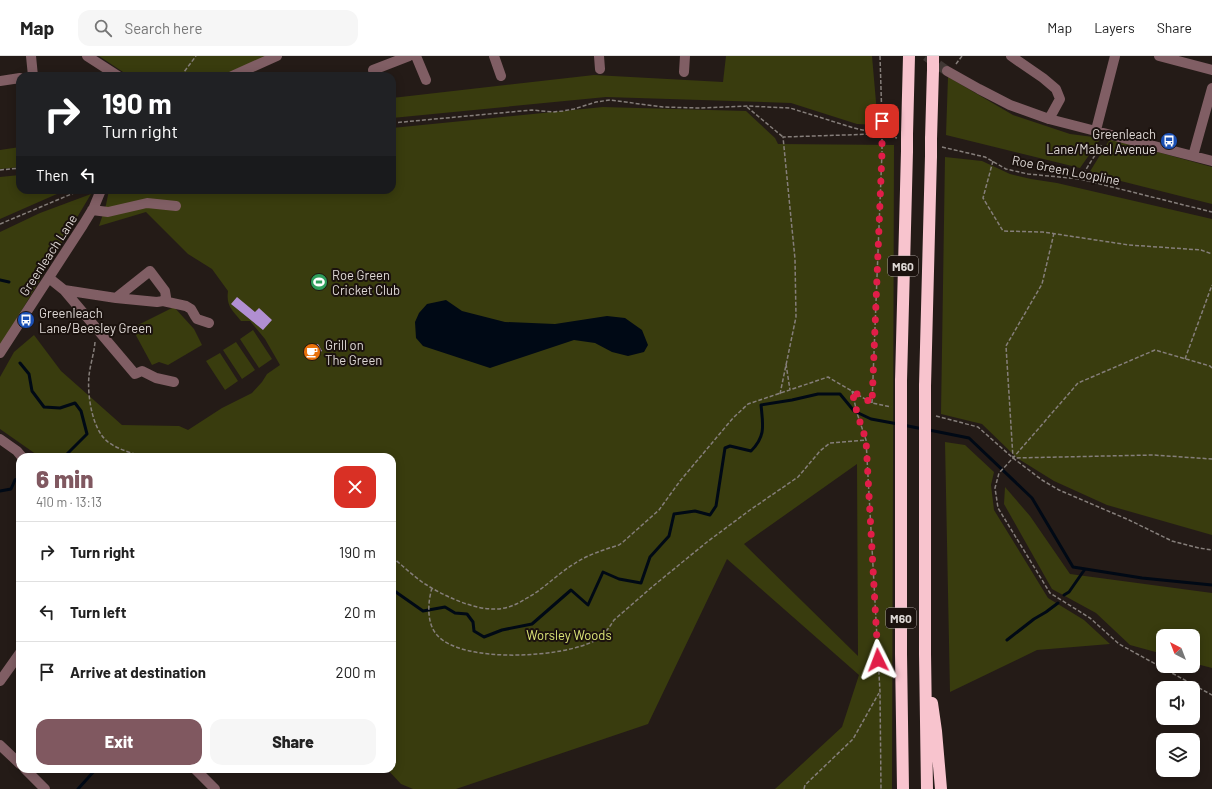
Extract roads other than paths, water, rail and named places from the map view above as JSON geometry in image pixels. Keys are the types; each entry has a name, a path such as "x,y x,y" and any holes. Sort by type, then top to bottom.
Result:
{"highway":[{"name":"M60","path":"903,789 901,654 901,381 909,56"},
{"name":"M60","path":"927,789 925,654 925,386 933,56"},
{"name":"M60","path":"925,654 936,731 942,789"}],"street":[{"path":"30,56 32,72"},
{"path":"87,56 112,72"},
{"path":"241,72 277,56"},
{"path":"373,70 409,56"},
{"path":"416,56 426,80"},
{"path":"494,56 500,76"},
{"path":"599,56 600,69"},
{"path":"684,72 685,56"},
{"path":"1011,56 1056,89 1060,99 1049,119"},
{"path":"1096,130 1115,56"},
{"path":"1159,56 1212,70"},
{"path":"948,71 1010,105 1049,119 1212,161"},
{"path":"0,81 16,79"},
{"path":"1193,156 1212,88"},
{"name":"Greenleach Lane","path":"0,353 50,278 93,209 99,194"},
{"path":"93,209 108,212 147,203 176,206"},
{"path":"116,298 150,271 165,292 166,297 163,301"},
{"path":"50,278 64,290 135,374 142,371 156,378 174,382"},
{"path":"64,290 116,298 157,302 163,301 186,306 191,309 195,316 209,323"},
{"path":"0,439 19,453"},
{"path":"0,681 16,659"},
{"path":"0,745 16,760"},
{"path":"29,773 44,789"},
{"path":"200,773 215,789"}],"waterway":[{"path":"0,280 9,282"},
{"path":"20,363 29,374 32,391 44,407 60,408 75,403 81,411 87,434 68,453"},
{"path":"396,592 423,611 445,607 455,613 467,614 473,622 474,631 484,637 502,630 532,624 571,590 588,605 603,572 619,579 641,583 650,557 669,536 674,514 695,511 710,515 716,506 725,448 730,446 751,451 756,446 762,430 761,405 818,394 840,394 854,411 871,419 898,424"},
{"path":"903,425 923,429"},
{"path":"929,430 969,438 1032,498 1073,567 1142,578 1212,585"},
{"path":"0,491 11,489 16,480"},
{"path":"1064,595 1069,592 1085,569"},
{"path":"1007,640 1058,603"},
{"path":"78,789 92,773"}],"tunnel":[{"path":"926,56 947,71"}],"place":[{"name":"Greenleach Lane/Mabel Avenue","path":"1169,141"},
{"name":"Roe Green Cricket Club","path":"319,282"},
{"name":"Greenleach Lane/Beesley Green","path":"26,320"},
{"name":"Grill on The Green","path":"312,352"}],"park label":[{"name":"Worsley Woods","path":"569,635"}]}
